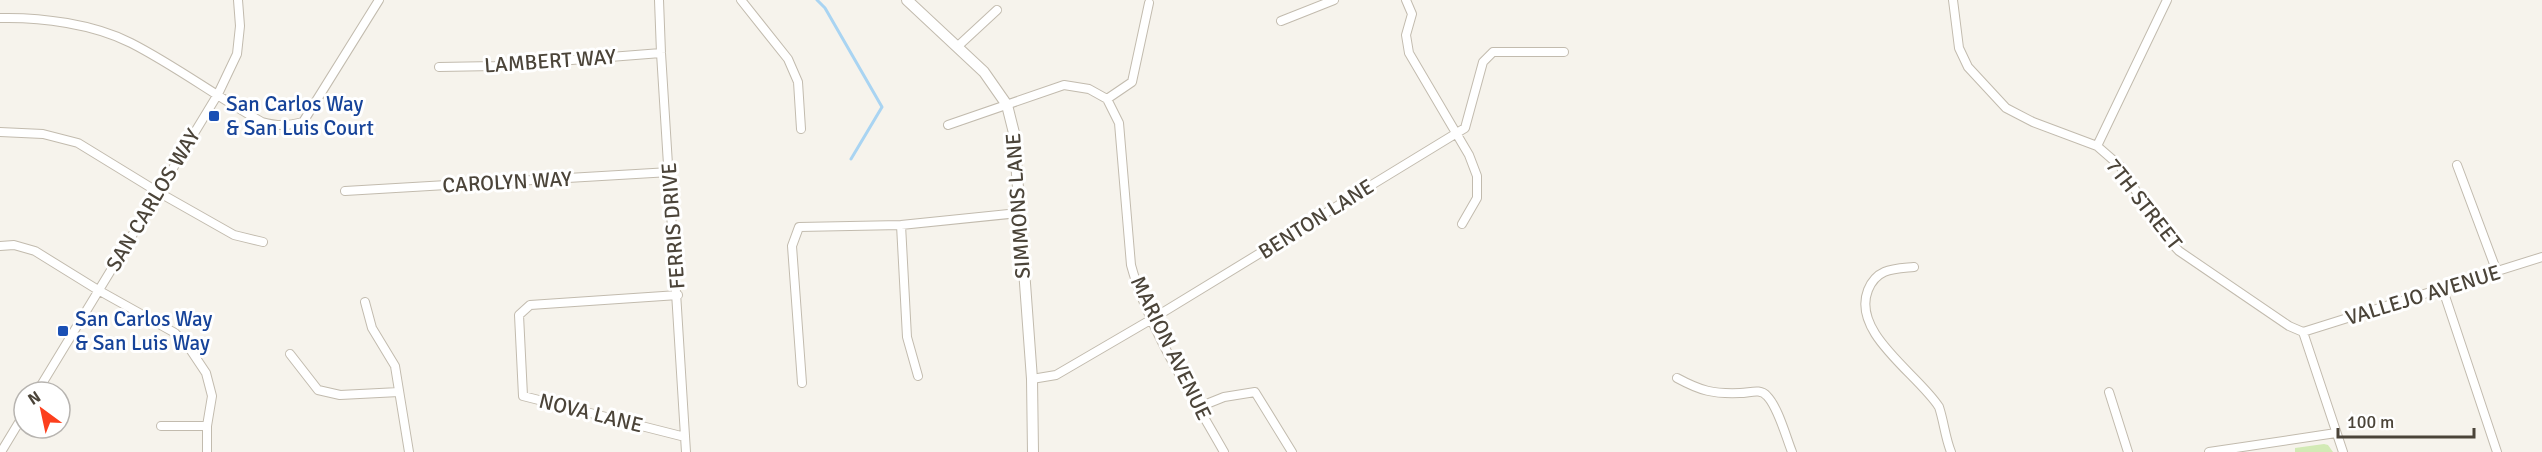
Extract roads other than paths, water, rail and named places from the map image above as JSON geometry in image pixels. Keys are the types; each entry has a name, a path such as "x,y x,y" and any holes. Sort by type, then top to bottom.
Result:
{"street":[{"name":"SAN CARLOS WAY","path":"44,380 218,94 237,54 240,26 238,0"},
{"path":"0,18 27,18 84,27 129,42 262,122 277,126 303,122 379,0"},
{"name":"FERRIS DRIVE","path":"659,0 660,53 670,172 686,452"},
{"path":"741,0 791,66 798,82 801,129"},
{"name":"SIMMONS LANE","path":"908,0 984,72 1007,105 1014,133 1018,213 1032,379 1033,452"},
{"path":"1281,21 1334,0"},
{"path":"1406,0 1412,14 1406,35 1409,53 1469,155 1477,176 1477,198 1462,224"},
{"name":"7TH STREET","path":"1953,0 1959,48 1968,67 2006,108 2033,122 2097,146 2120,166 2164,234 2179,251 2289,326 2303,332"},
{"path":"2097,146 2167,0"},
{"path":"948,125 1064,85 1089,89 1107,99 1132,82 1149,3"},
{"path":"957,47 997,10"},
{"name":"BENTON LANE","path":"1032,379 1056,375 1465,128 1483,62 1493,52 1564,52"},
{"name":"LAMBERT WAY","path":"439,67 495,66 660,53"},
{"name":"MARION AVENUE","path":"1107,99 1119,123 1131,265 1136,282 1152,319 1224,452"},
{"path":"0,132 43,134 78,143 234,235 263,242"},
{"path":"2457,165 2497,272"},
{"name":"CAROLYN WAY","path":"345,191 670,172"},
{"path":"802,383 792,246 799,227 902,225 1018,213"},
{"path":"902,225 907,337 918,376"},
{"path":"0,246 14,245 34,251 175,333 190,349 206,373 212,396 207,426 207,452"},
{"name":"VALLEJO AVENUE","path":"2303,332 2443,290 2542,257"},
{"path":"1914,267 1888,269 1878,274 1871,283 1864,307 1867,321 1875,335 1939,407 1950,452"},
{"path":"2443,290 2497,452"},
{"name":"NOVA LANE","path":"678,295 530,305 519,315 523,396 685,437"},
{"path":"365,302 372,328 395,366 409,452"},
{"path":"2303,332 2343,452"},
{"path":"290,354 318,390 340,395 399,392"},
{"path":"1677,378 1703,392 1760,391 1764,393 1771,401 1792,452"},
{"path":"1199,407 1224,397 1255,392 1292,452"},
{"path":"2109,392 2128,452"},
{"path":"161,426 207,426"},
{"path":"2209,452 2336,433"},
{"path":"1,452 12,434"}],"waterway":[{"path":"817,0 825,8 882,107 851,159"}],"place":[{"name":"San Carlos Way & San Luis Court","path":"214,116"},
{"name":"San Carlos Way & San Luis Way","path":"63,331"}]}
